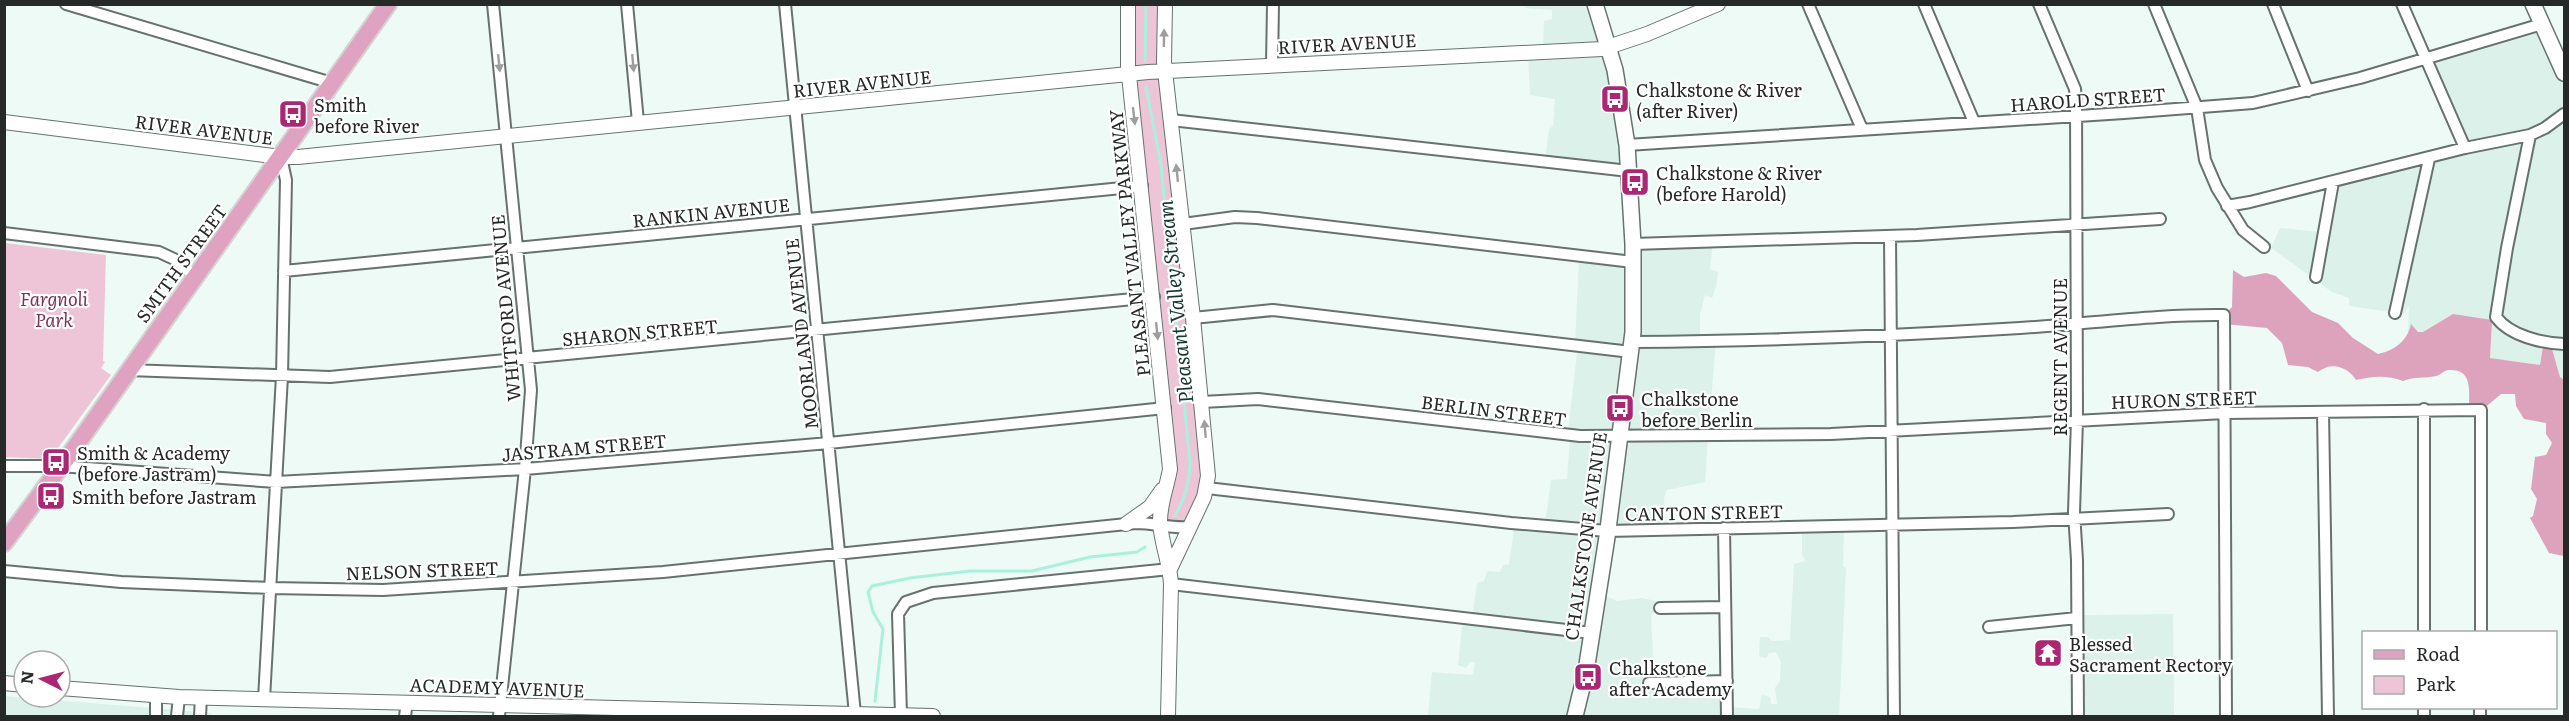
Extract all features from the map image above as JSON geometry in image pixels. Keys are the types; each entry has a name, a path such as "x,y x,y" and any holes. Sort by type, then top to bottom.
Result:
{"main road":[{"name":"SMITH STREET","path":"4,543 73,450 388,4"},
{"name":"CHALKSTONE AVENUE","path":"1575,717 1592,633 1632,347 1633,244 1627,145 1609,46 1595,4"},
{"path":"2533,4 2565,73"}],"street":[{"path":"66,4 332,83"},
{"name":"WHITFORD AVENUE","path":"493,4 531,390 500,711"},
{"path":"627,4 638,122"},
{"name":"MOORLAND AVENUE","path":"785,4 840,552"},
{"name":"PLEASANT VALLEY PARKWAY","path":"1128,4 1129,75 1165,408 1168,478 1160,525 1171,584 1168,717"},
{"path":"901,715 898,614 906,602 933,593 1170,569 1207,488 1208,463 1202,402 1165,71 1165,4"},
{"path":"1272,65 1274,4"},
{"name":"RIVER AVENUE","path":"4,122 281,157 1165,71 1602,49 1647,34 1718,4"},
{"path":"1808,4 1862,129"},
{"path":"1924,4 1974,122"},
{"name":"REGENT AVENUE","path":"2039,4 2074,89 2076,115 2077,420 2074,518 2078,618 2078,717"},
{"path":"2154,4 2197,108 2205,160 2227,206 2243,230 2264,247"},
{"path":"2272,4 2308,91"},
{"path":"2402,4 2465,148"},
{"name":"HAROLD STREET","path":"1627,145 2253,103 2308,91 2426,59 2542,24"},
{"path":"2227,206 2429,159 2465,148 2530,135 2565,114"},
{"path":"1171,120 1629,171"},
{"path":"2530,135 2496,317 2501,324 2513,332 2565,344"},
{"path":"264,699 282,376 286,180 281,157"},
{"path":"2395,313 2429,159"},
{"path":"2316,277 2332,182"},
{"name":"RANKIN AVENUE","path":"284,271 1142,186"},
{"path":"1182,224 1235,217 1257,218 1632,262"},
{"path":"1633,244 1890,236 2160,219"},
{"path":"4,233 159,252 174,259 195,276"},
{"path":"1890,236 1894,717"},
{"name":"SHARON STREET","path":"128,370 330,377 1154,297"},
{"path":"1193,318 1273,310 1632,347 1891,336 2169,314 2224,315 2226,717"},
{"name":"BERLIN STREET","path":"1202,402 1258,399 1580,436 1891,432"},
{"name":"JASTRAM STREET","path":"4,466 59,466 276,482 525,469 829,443 1165,408"},
{"path":"2424,409 2424,631"},
{"name":"HURON STREET","path":"1891,432 2224,413 2481,410 2481,631"},
{"path":"2323,412 2328,717"},
{"path":"1126,524 1150,507 1168,478"},
{"name":"CANTON STREET","path":"1207,488 1511,523 1607,531 2013,522 2168,514"},
{"path":"855,714 840,552 1126,524 1160,525 1167,528 1190,527"},
{"path":"1724,528 1727,717"},
{"name":"NELSON STREET","path":"4,571 122,582 383,590 663,572 840,552"},
{"path":"1171,584 1592,633"},
{"path":"1660,608 1725,607"},
{"path":"1989,627 2078,618"},
{"path":"1649,683 1727,681"},
{"name":"ACADEMY AVENUE","path":"72,689 406,709 771,715 855,714 933,717"},
{"path":"156,695 156,717"},
{"path":"177,717 179,697"},
{"path":"200,717 201,697"}],"shaded area":[{"path":"1525,5 1599,5 1631,170 1545,162 1549,129 1553,126 1555,99 1530,95 1528,53 1543,50 1544,21 1552,19 1552,10 1525,8"},
{"path":"2546,24 2564,62 2564,380 2560,377 2552,350 2543,347 2540,365 2490,358 2453,314 2423,332 2408,336 2409,305 2404,314 2349,306 2349,298 2332,292 2271,248 2280,228 2330,233 2339,181 2470,142 2430,57"},
{"path":"1713,241 1710,269 1718,272 1716,287 1712,298 1705,295 1700,314 1700,339 1716,341 1709,426 1704,435 1708,437 1705,482 1667,490 1664,497 1665,528 1609,530 1601,594 1617,601 1642,598 1656,601 1660,607 1651,615 1654,681 1725,681 1729,707 1759,709 1762,695 1770,697 1771,704 1777,704 1775,688 1780,681 1781,662 1776,652 1769,653 1766,658 1759,656 1760,637 1768,637 1772,641 1790,640 1794,564 1805,561 1802,554 1802,527 1844,527 1843,566 1846,568 1839,716 1428,716 1432,672 1473,675 1475,662 1470,662 1466,668 1458,665 1463,618 1472,618 1477,583 1484,581 1487,571 1500,572 1503,565 1509,564 1515,523 1545,525 1551,480 1567,479 1570,437 1568,432 1578,345 1575,344 1579,258 1632,261 1636,244"},
{"path":"2233,270 2244,277 2266,273 2276,276 2312,312 2338,323 2353,338 2378,354 2399,344 2407,335 2411,324 2418,332 2423,332 2453,314 2492,320 2490,358 2540,365 2543,346 2552,349 2560,377 2564,380 2564,556 2549,553 2530,518 2533,516 2537,499 2531,489 2535,457 2546,455 2552,443 2546,434 2546,423 2524,419 2516,406 2515,394 2501,394 2481,411 2469,408 2468,382 2462,373 2456,370 2448,370 2436,376 2403,381 2380,377 2356,380 2353,375 2339,367 2328,367 2318,372 2308,367 2288,365 2282,343 2267,328 2224,324 2223,316 2232,307"},
{"path":"2173,614 2174,716 2085,716 2084,615"},
{"path":"5,696 12,697 12,709 72,709 72,702 212,713 211,716 5,716"}],"green space":[{"path":"1131,5 1167,5 1165,71 1207,488 1190,527 1160,525 1172,483 1129,75"},
{"name":"Fargnoli Park","path":"5,243 106,255 103,361 105,362 101,368 111,375 50,459 5,457"}],"waterway":[{"name":"Pleasant Valley Stream","path":"1145,61 1146,4"},
{"name":"Pleasant Valley Stream","path":"1146,87 1161,165 1190,463 1186,491 1175,516"},
{"name":"Pleasant Valley Stream","path":"875,701 883,629 873,612 868,592 872,586 910,578 970,571 1032,571 1090,557 1137,552 1145,547"}],"place":[{"name":"Chalkstone & River (after River)","path":"1615,99"},
{"name":"Smith before River","path":"293,114"},
{"name":"Chalkstone & River (before Harold)","path":"1635,182"},
{"name":"Chalkstone before Berlin","path":"1620,408"},
{"name":"Smith & Academy (before Jastram)","path":"56,462"},
{"name":"Smith before Jastram","path":"51,496"},
{"name":"Blessed Sacrament Rectory","path":"2048,653"},
{"name":"Chalkstone after Academy","path":"1588,677"}]}
